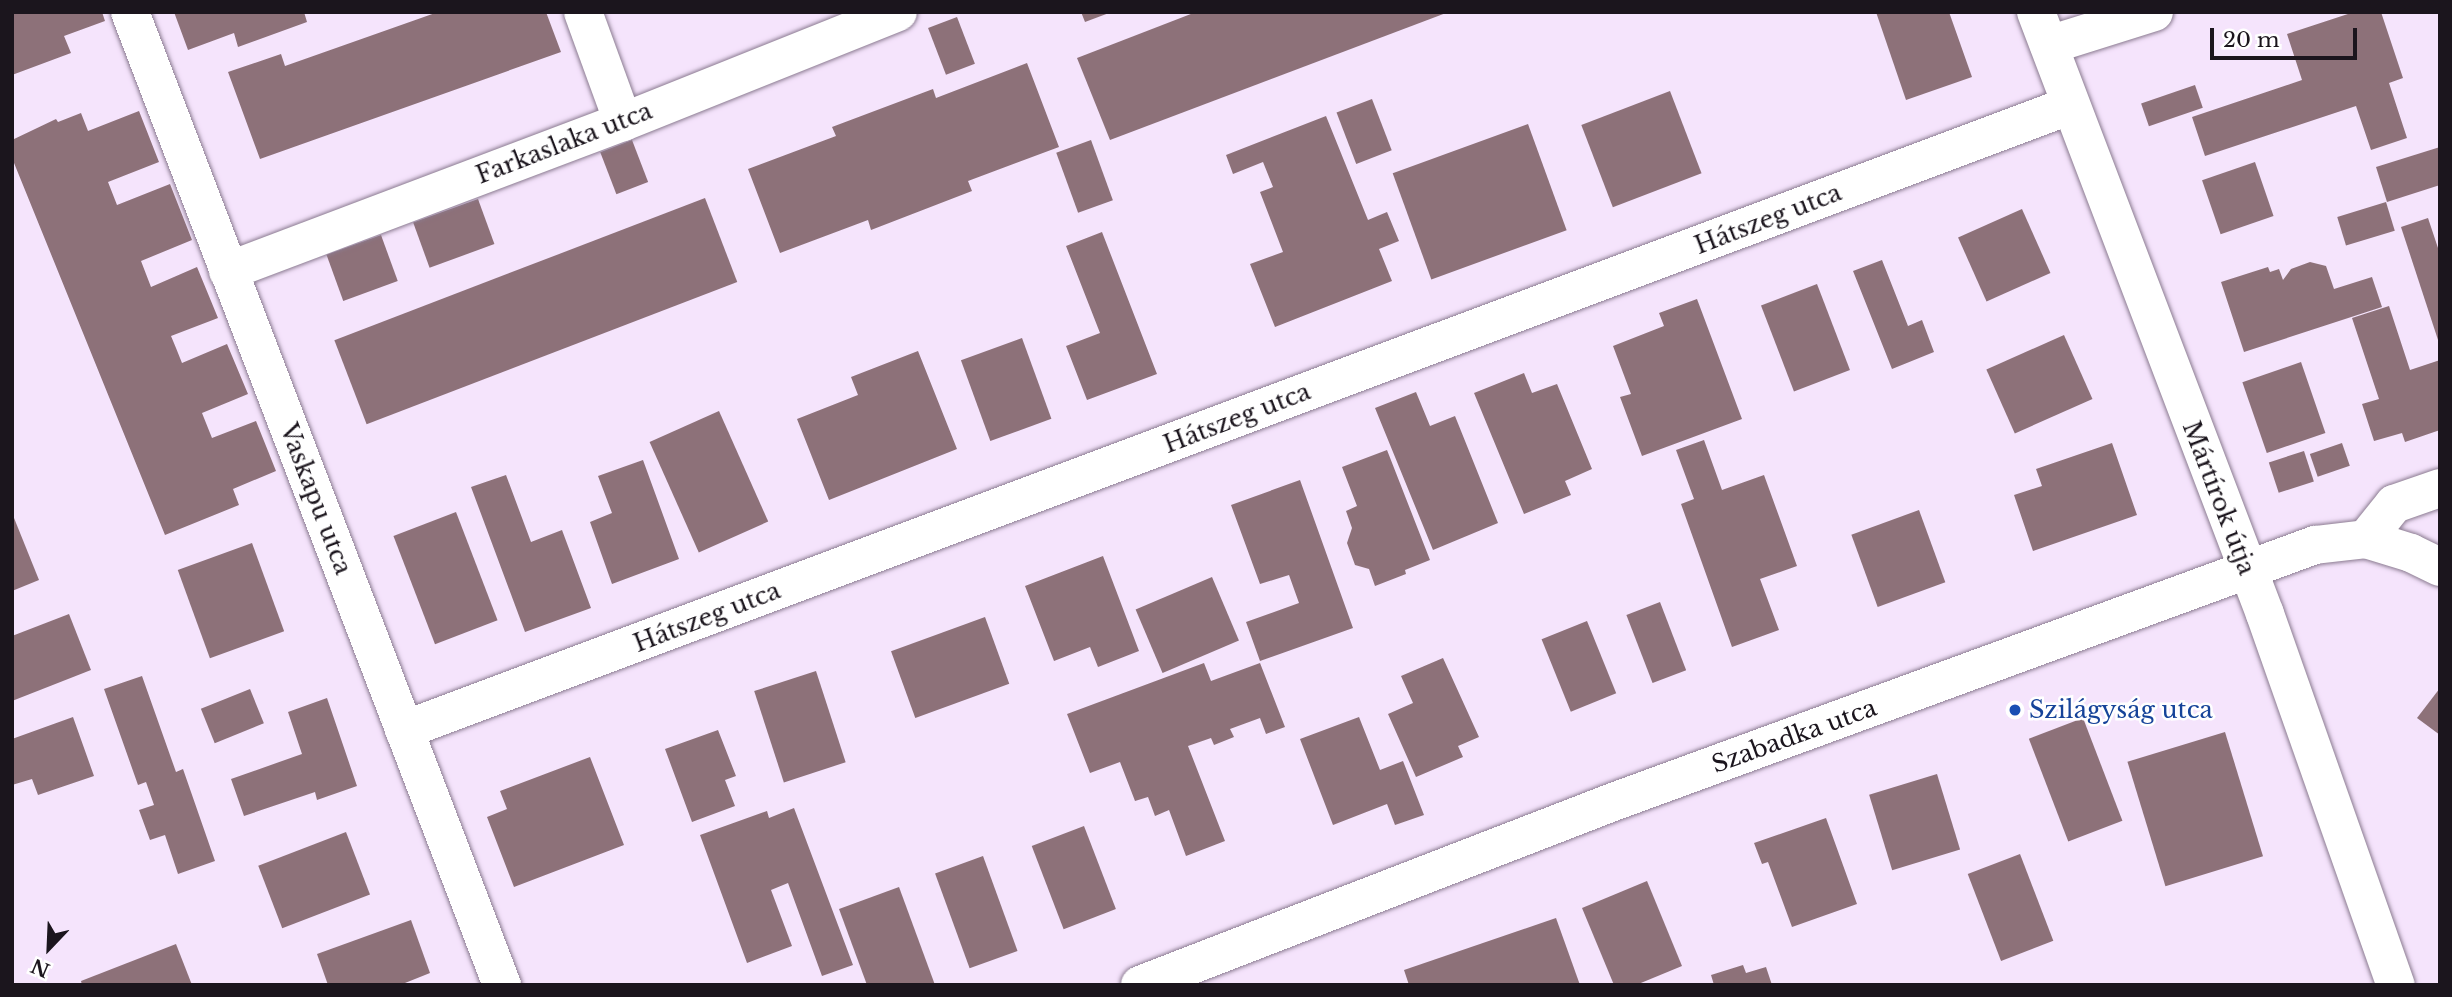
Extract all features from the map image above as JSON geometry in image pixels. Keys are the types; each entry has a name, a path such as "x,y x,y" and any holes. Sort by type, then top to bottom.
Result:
{"street":[{"name":"Vaskapu utca","path":"130,12 502,985"},
{"path":"583,12 623,122"},
{"name":"Farkaslaka utca","path":"228,271 623,122 898,12"},
{"path":"2043,29 2154,12"},
{"name":"Mártírok útja","path":"2043,29 2246,572 2265,614 2396,985"},
{"name":"Hátszeg utca","path":"404,730 2071,105"},
{"path":"2440,488 2393,505 2366,539 2411,553 2440,568"},
{"name":"Szabadka utca","path":"1140,985 1612,802 2315,545 2366,539"}],"building":[{"path":"12,12 102,12 105,21 64,36 71,53 12,75"},
{"path":"174,12 304,12 307,22 238,47 234,33 188,50"},
{"path":"438,12 546,12 561,52 260,159 228,72 281,54 285,66"},
{"path":"1081,12 1109,12 1109,13 1085,22"},
{"path":"1196,12 1446,13 1110,140 1077,58"},
{"path":"1876,12 1949,12 1972,77 1906,100"},
{"path":"2354,12 2381,12 2403,78 2389,83 2407,138 2371,150 2356,106 2205,156 2192,117 2302,80 2287,34"},
{"path":"957,17 975,64 946,75 928,28"},
{"path":"1027,63 1059,147 968,181 972,191 871,230 868,220 780,253 748,169 836,136 832,127 933,89 936,98"},
{"path":"2195,85 2203,108 2149,126 2141,104"},
{"path":"1670,91 1702,173 1613,207 1581,125"},
{"path":"1372,99 1392,150 1356,164 1337,113"},
{"path":"139,111 159,162 108,182 117,205 170,184 192,240 141,261 151,287 197,267 218,318 171,336 182,363 227,344 248,394 202,413 212,438 256,421 276,471 233,489 239,505 165,535 12,158 12,140 56,119 58,122 81,113 88,131"},
{"path":"1326,116 1368,220 1387,212 1399,241 1379,249 1392,281 1275,327 1250,264 1283,252 1260,192 1273,187 1263,162 1233,174 1226,155"},
{"path":"1528,124 1567,230 1431,279 1393,173"},
{"path":"632,140 648,182 616,194 600,152"},
{"path":"1091,140 1113,200 1078,213 1056,153"},
{"path":"2440,147 2440,185 2387,202 2376,167"},
{"path":"2255,162 2274,216 2221,234 2202,180"},
{"path":"705,198 737,282 367,424 334,340"},
{"path":"478,199 494,244 430,268 413,223"},
{"path":"2386,202 2395,231 2346,246 2337,217"},
{"path":"2022,209 2050,273 1987,301 1958,237"},
{"path":"2428,218 2440,254 2439,343 2401,227"},
{"path":"1102,232 1157,374 1087,400 1066,346 1100,333 1066,246"},
{"path":"381,235 398,281 343,301 326,255"},
{"path":"1882,260 1908,326 1922,320 1934,352 1892,369 1853,271"},
{"path":"2310,262 2326,266 2334,289 2372,277 2382,307 2244,352 2221,282 2268,267 2270,272 2279,269 2283,280 2291,269"},
{"path":"1817,284 1850,370 1794,391 1761,306"},
{"path":"1697,299 1742,419 1642,456 1620,397 1631,394 1613,346 1664,326 1659,313"},
{"path":"2389,306 2410,370 2440,360 2440,430 2405,442 2402,433 2374,441 2362,404 2379,399 2352,318"},
{"path":"2064,335 2092,399 2015,434 1986,370"},
{"path":"1022,338 1051,419 990,441 961,360"},
{"path":"918,351 957,449 829,500 797,419 858,395 851,377"},
{"path":"2301,362 2325,433 2267,453 2242,382"},
{"path":"1524,373 1532,393 1557,384 1592,469 1565,481 1571,495 1524,514 1474,393"},
{"path":"1416,392 1430,426 1455,416 1498,523 1433,550 1375,408"},
{"path":"719,411 768,522 699,552 650,442"},
{"path":"1704,440 1722,490 1764,475 1797,566 1760,579 1779,630 1732,647 1681,504 1694,499 1676,450"},
{"path":"2112,443 2137,515 2033,551 2014,495 2042,486 2036,469"},
{"path":"2342,443 2350,466 2318,477 2310,454"},
{"path":"1387,450 1430,560 1405,570 1406,574 1375,586 1369,569 1355,565 1347,543 1352,528 1346,511 1357,506 1342,467"},
{"path":"2304,451 2314,481 2279,493 2269,462"},
{"path":"643,460 679,559 612,584 590,522 612,513 598,476"},
{"path":"506,475 531,542 562,530 591,608 525,632 471,487"},
{"path":"1300,480 1353,628 1260,661 1246,622 1299,603 1289,575 1260,584 1231,505"},
{"path":"1919,510 1945,582 1878,607 1851,535"},
{"path":"456,512 498,620 435,644 393,536"},
{"path":"12,513 39,580 12,591"},
{"path":"252,543 284,631 210,658 178,570"},
{"path":"1103,556 1139,651 1098,667 1090,647 1054,661 1025,586"},
{"path":"1212,577 1239,641 1163,673 1136,609"},
{"path":"1660,602 1686,670 1653,683 1626,615"},
{"path":"69,614 91,670 12,701 12,636"},
{"path":"985,617 1009,684 915,718 891,651"},
{"path":"1587,621 1616,693 1571,712 1542,639"},
{"path":"1443,658 1479,737 1458,746 1463,757 1416,777 1388,714 1413,703 1401,676"},
{"path":"1204,663 1211,681 1260,663 1285,727 1266,734 1260,718 1230,729 1234,737 1214,745 1211,738 1188,746 1225,841 1186,856 1169,810 1155,816 1148,797 1135,801 1120,762 1090,773 1067,714"},
{"path":"816,671 846,762 784,782 754,691"},
{"path":"142,676 176,772 183,769 215,861 178,874 165,835 150,840 139,810 154,805 146,782 138,785 104,689"},
{"path":"2440,688 2440,735 2417,718"},
{"path":"250,689 264,723 215,743 201,709"},
{"path":"327,698 357,786 317,800 315,792 244,816 231,779 302,754 288,712"},
{"path":"73,717 94,776 38,795 32,779 12,785 12,739"},
{"path":"1359,717 1380,770 1403,761 1424,815 1395,825 1387,804 1333,825 1300,739"},
{"path":"2083,718 2122,821 2068,841 2029,739"},
{"path":"718,730 736,776 725,780 735,806 692,822 665,749"},
{"path":"2225,732 2263,856 2165,886 2127,762"},
{"path":"590,757 624,845 514,887 487,817 507,809 500,791"},
{"path":"1937,774 1960,850 1892,870 1869,795"},
{"path":"794,808 853,965 822,976 788,883 771,890 792,946 747,963 700,835 767,811 769,818"},
{"path":"1826,818 1857,904 1792,927 1768,862 1762,864 1754,843"},
{"path":"1084,826 1116,909 1064,929 1032,846"},
{"path":"346,832 370,895 282,928 258,866"},
{"path":"2020,854 2053,941 2001,961 1968,874"},
{"path":"983,856 1018,951 970,968 935,873"},
{"path":"1647,881 1682,966 1636,985 1614,985 1582,908"},
{"path":"899,887 935,985 867,985 839,909"},
{"path":"1556,918 1580,985 1409,985 1404,970"},
{"path":"411,920 430,973 400,985 328,985 317,954"},
{"path":"176,944 192,985 82,985 81,981"},
{"path":"1743,965 1746,973 1766,967 1772,985 1714,985 1711,975"}],"place":[{"name":"Szilágyság utca","path":"2015,710"}]}
